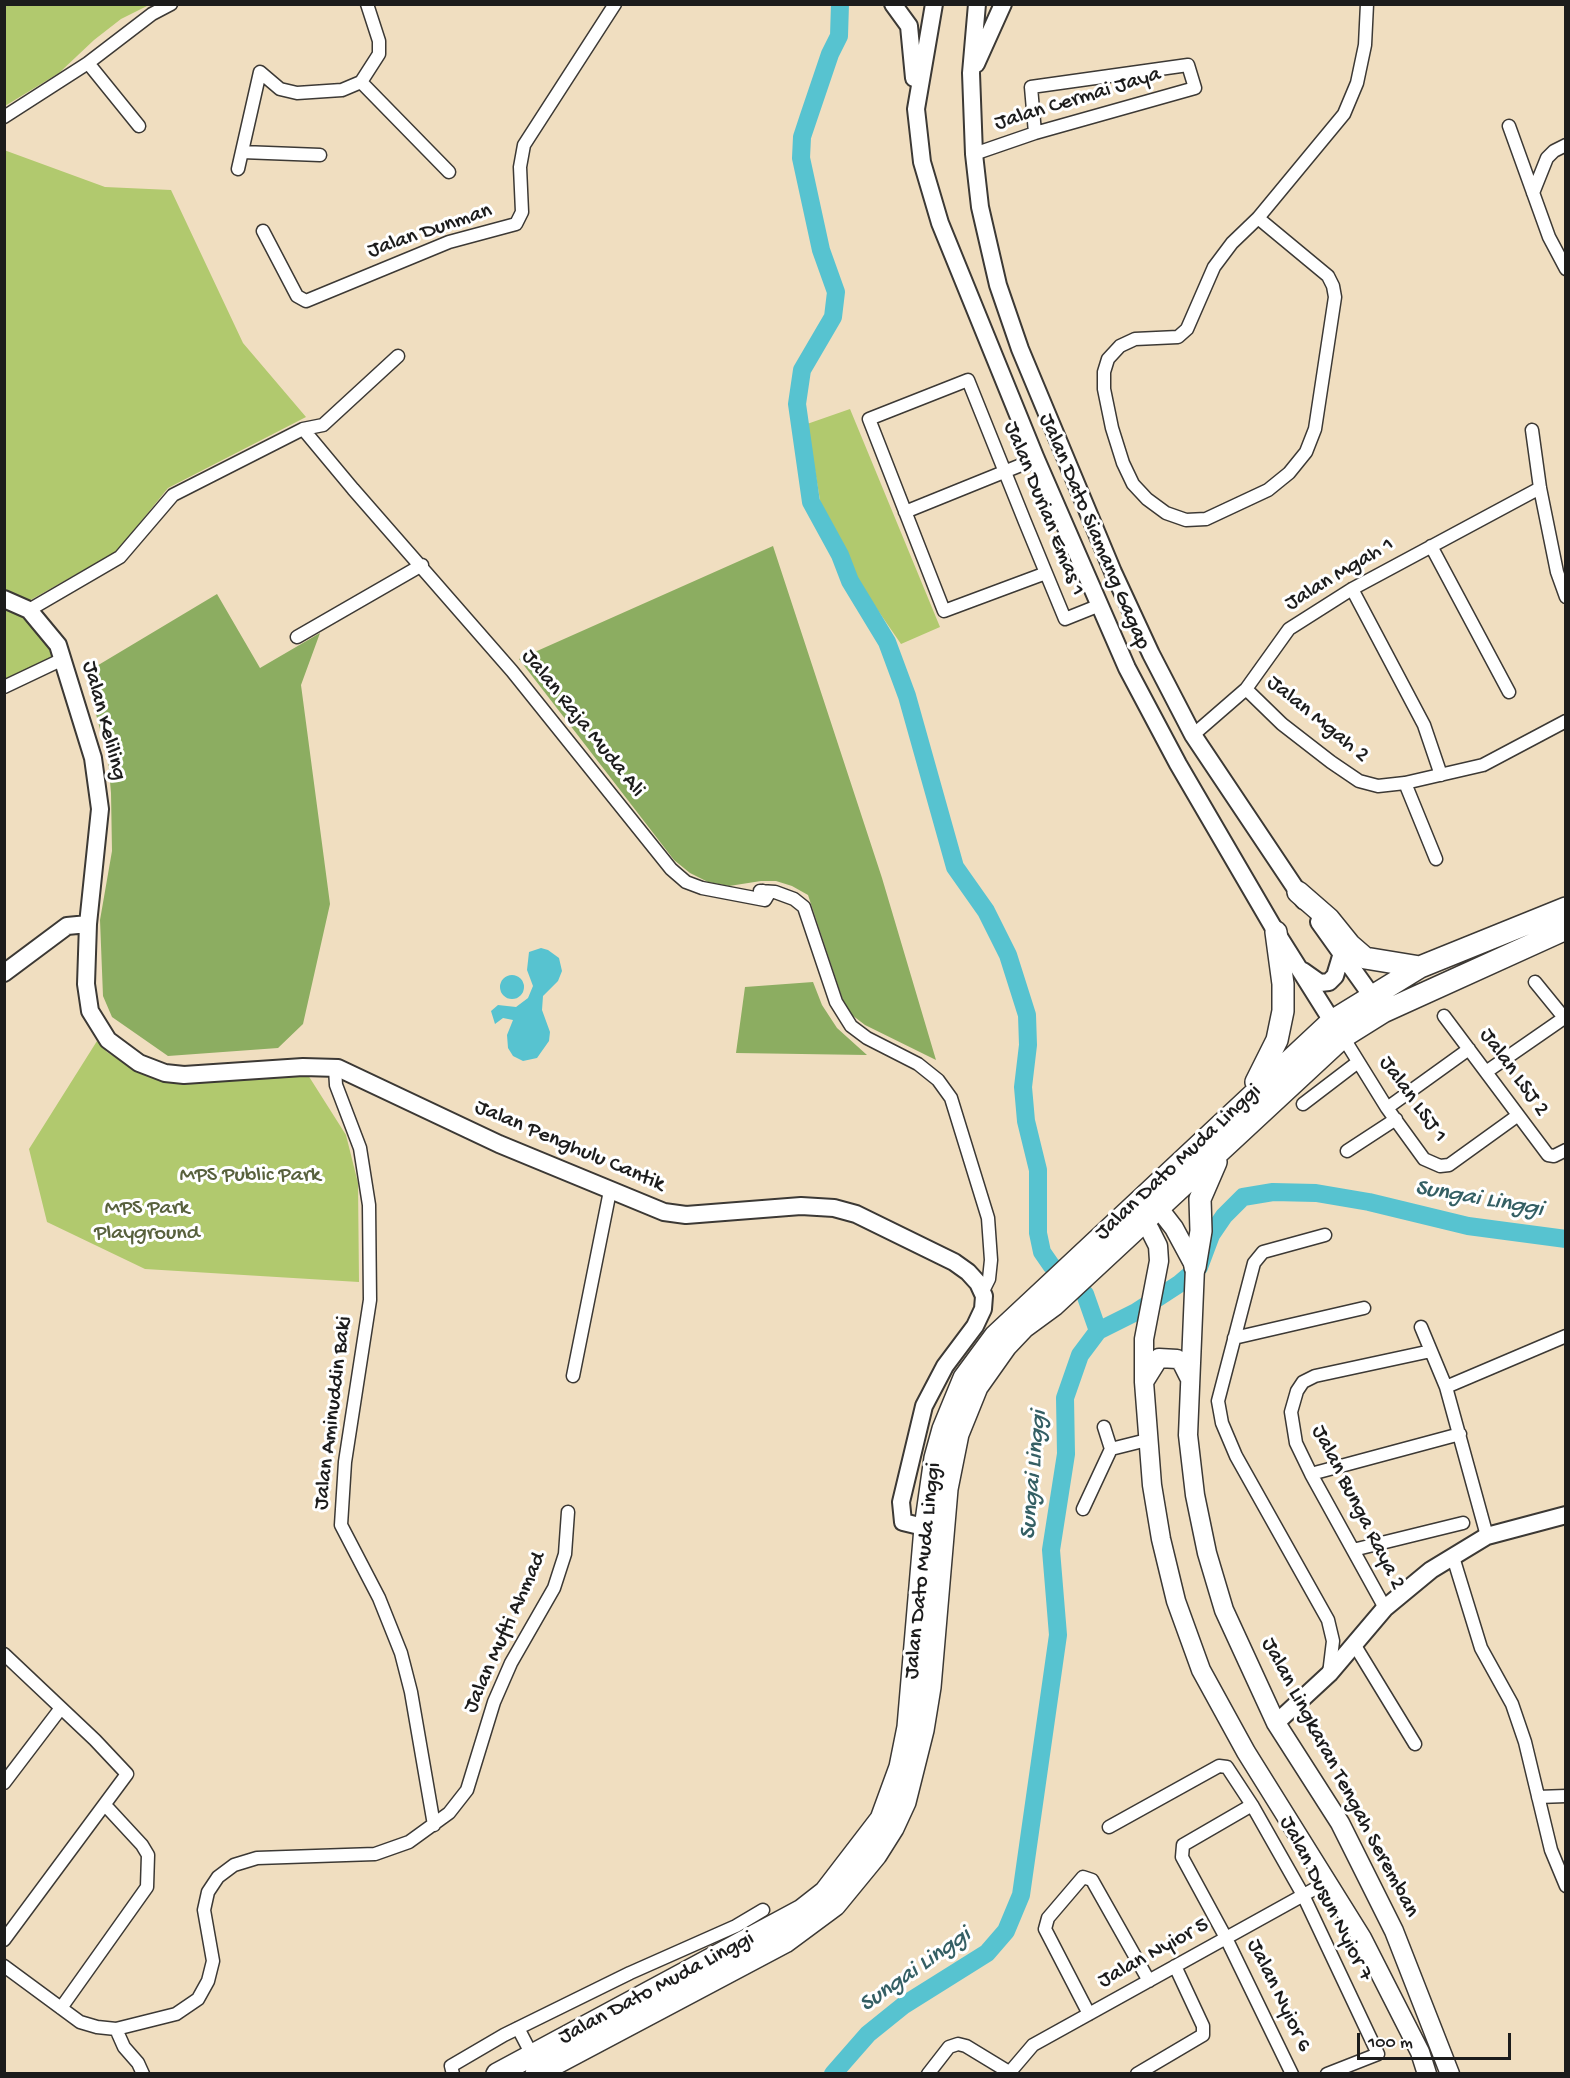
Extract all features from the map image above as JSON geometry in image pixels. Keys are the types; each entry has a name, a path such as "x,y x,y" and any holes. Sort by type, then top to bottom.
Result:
{"highway":[{"path":"1298,892 1329,919 1350,945 1365,958 1420,968"},
{"name":"Jalan Dato Muda Linggi","path":"497,2073 534,2064 802,1910 825,1892 864,1845 881,1819 900,1767 934,1529 930,1485 940,1439 964,1378 995,1336 1048,1298 1153,1200 1247,1098 1337,1029 1378,1003 1420,968 1566,908"},
{"name":"Jalan Dato Muda Linggi","path":"1378,1003 1566,929"},
{"path":"1247,1098 1277,1040 1283,1011 1283,984 1276,932"},
{"name":"Jalan Dato Muda Linggi","path":"1153,1200 1228,1144 1337,1029"},
{"path":"1195,1267 1201,1231 1200,1199 1210,1169 1228,1144"}],"main road":[{"path":"893,4 909,26 916,109"},
{"path":"971,73 1003,4"},
{"name":"Jalan Dato Siamang Gagap","path":"934,5 916,109 922,162 940,223 1036,459 1151,714 1276,932 1337,1029"},
{"name":"Jalan Dato Siamang Gagap","path":"974,8 971,73 974,154 986,243 1020,349 1131,614 1193,735 1298,892 1378,1003"},
{"name":"Jalan Keliling","path":"4,599 29,610 50,632 63,659 99,785 99,833 88,924"},
{"path":"4,973 67,926 88,924"},
{"name":"Jalan Penghulu Cantik","path":"88,924 86,984 90,1011 108,1040 139,1064 165,1073 184,1075 303,1067 335,1068 369,1080 499,1144 664,1212 686,1215 801,1206 834,1208 856,1214 954,1262 968,1272 982,1293"},
{"path":"1300,970 1320,983 1329,982 1335,976 1342,953"},
{"path":"1153,1200 1174,1228 1195,1267"},
{"path":"1137,1215 1158,1246 1159,1261 1144,1339 1144,1382 1147,1440 1161,1539 1176,1601 1202,1670 1246,1752 1362,1938 1420,2052 1427,2073"},
{"name":"Jalan Lingkaran Tengah Seremban","path":"1195,1267 1188,1435 1195,1495 1207,1553 1224,1610 1276,1723 1340,1823 1394,1931 1450,2073"},
{"path":"934,1529 903,1522 900,1508 917,1425 934,1384 975,1326 983,1309 982,1293"},
{"path":"1144,1382 1159,1358 1177,1359 1182,1363 1189,1377"},
{"path":"1276,1723 1329,1674 1385,1608 1452,1557 1486,1536 1566,1515"}],"street":[{"path":"4,117 88,63 152,14 171,4"},
{"path":"238,169 260,72 280,88 297,93 342,90 361,82 379,54 379,41 367,4"},
{"name":"Jalan Dunman","path":"263,231 297,296 306,301 449,242 516,224 522,212 520,167 524,145 615,4"},
{"path":"1258,218 1328,276 1334,286 1335,297 1315,429 1306,452 1290,473 1268,490 1206,519 1186,520 1166,513 1147,499 1133,484 1123,463 1112,428 1104,389 1104,372 1108,359 1120,346 1135,339 1178,337 1187,328 1214,267 1232,243 1258,218 1344,114 1359,73 1365,45 1367,4"},
{"path":"88,63 139,126"},
{"name":"Jalan Cermai Jaya","path":"974,154 1035,133 1195,87 1188,65 1031,87 1035,133"},
{"path":"361,82 449,171"},
{"path":"1509,126 1549,237 1566,268"},
{"path":"1533,193 1547,159 1554,151 1566,145"},
{"path":"242,152 320,155"},
{"path":"29,610 120,557 173,495 303,429 323,425 398,356"},
{"name":"Jalan Durian Emas 1","path":"905,512 869,419 968,380 1065,619 1100,605"},
{"name":"Jalan Raja Muda Ali","path":"303,429 512,671 671,869 686,882 765,900 768,895 763,891 775,892 794,899 804,908 836,1002 851,1026 867,1038 918,1064 938,1080 951,1098 988,1218 991,1260 989,1278 982,1293"},
{"path":"1532,430 1540,488 1557,572 1566,597"},
{"path":"1036,459 905,512 944,611 1046,573"},
{"name":"Jalan Mgah 1","path":"1193,735 1246,689 1289,629 1352,590 1540,488"},
{"path":"1431,546 1509,692"},
{"path":"297,637 422,565"},
{"path":"1352,590 1427,731 1441,775"},
{"path":"4,687 63,659"},
{"name":"Jalan Mgah 2","path":"1246,689 1282,724 1359,781 1378,786 1405,783 1483,765 1566,721"},
{"path":"1405,783 1436,859"},
{"path":"1486,1072 1565,1019 1535,982"},
{"name":"Jalan LSJ 2","path":"1444,1016 1548,1155 1554,1156 1566,1150"},
{"name":"Jalan LSJ 1","path":"1337,1029 1387,1108 1424,1159 1440,1166 1449,1165 1517,1116"},
{"path":"1387,1108 1469,1049"},
{"path":"1303,1104 1358,1062"},
{"name":"Jalan Aminuddin Baki","path":"335,1068 336,1085 360,1148 369,1205 370,1300 345,1462 341,1525 379,1598 401,1653 411,1692 434,1825"},
{"path":"1347,1151 1396,1119"},
{"path":"573,1376 610,1191"},
{"path":"1325,1234 1263,1252 1254,1263 1218,1401 1222,1423 1236,1456 1328,1620 1333,1641 1329,1674"},
{"path":"1234,1338 1364,1308"},
{"path":"1420,1327 1446,1387 1486,1536"},
{"path":"1446,1387 1566,1336"},
{"name":"Jalan Bunga Raya 2","path":"1385,1608 1311,1474 1291,1426 1293,1401 1303,1382 1315,1376 1431,1351"},
{"path":"1083,1509 1111,1449 1104,1427"},
{"path":"1311,1474 1460,1434"},
{"path":"1111,1449 1147,1440"},
{"name":"Jalan Mufti Ahmad","path":"4,1966 80,2022 116,2029 176,2014 198,1999 208,1981 213,1961 204,1911 208,1892 218,1877 234,1865 257,1858 375,1854 409,1842 449,1813 467,1790 494,1702 511,1663 554,1588 565,1554 567,1512"},
{"path":"1353,1550 1463,1523"},
{"path":"1452,1557 1481,1648 1512,1704 1551,1850 1566,1886"},
{"path":"1354,1644 1415,1744"},
{"path":"4,1654 127,1774 4,1940"},
{"path":"4,1783 61,1708"},
{"name":"Jalan Dusun Nyior 7","path":"1109,1827 1219,1766 1227,1767 1252,1805 1303,1895 1378,2054 1327,2073"},
{"path":"1538,1797 1566,1796"},
{"path":"61,2008 147,1887 148,1855 142,1845 105,1805"},
{"name":"Jalan Nyior 6","path":"1252,1805 1183,1845 1182,1857 1226,1938 1292,2073"},
{"path":"1089,2014 1045,1929 1048,1918 1080,1880 1087,1877 1092,1880 1149,1981"},
{"name":"Jalan Nyior 5","path":"1011,2073 1033,2045 1327,1882"},
{"path":"452,2070 518,2028 630,1973 736,1926 763,1910"},
{"path":"1137,2073 1203,2035 1203,2026 1174,1966"},
{"path":"518,2028 534,2064"},
{"path":"116,2029 124,2047 138,2063 143,2073"},
{"path":"928,2073 949,2047 958,2044 966,2046 1011,2073"}],"green space":[{"path":"5,4 149,5 121,19 94,40 59,73 5,106"},
{"path":"4,150 105,187 171,190 243,343 306,417 168,488 117,551 27,602 5,595"},
{"path":"850,409 940,627 901,644 857,580 843,545 821,506 807,424"},
{"path":"773,546 882,878 936,1060 865,1025 852,1015 843,1000 808,895 792,886 776,881 729,886 708,882 690,873 674,860 519,659"},
{"path":"217,594 260,668 320,633 301,685 330,904 303,1024 278,1048 168,1056 112,1017 103,996 100,920 112,851 111,793 108,759 85,673"},
{"path":"5,602 14,605 58,654 5,681"},
{"path":"813,982 822,1005 837,1028 867,1055 736,1053 745,987"},
{"name":"MPS Public Park","path":"97,1041 107,1052 133,1069 165,1081 308,1075 346,1135 358,1183 359,1282 145,1269 47,1222 29,1149"}],"water":[{"path":"541,948 559,958 562,971 558,981 543,996 542,1010 550,1032 549,1041 537,1058 523,1061 513,1056 508,1048 507,1035 513,1020 503,1018 495,1024 491,1011 498,1005 516,1007 528,998 533,986 527,970 529,952"},
{"path":"512,975 517,976 523,982 523,992 517,998 512,999 507,998 501,992 500,987 501,982 507,976"}],"waterway":[{"path":"840,4 839,36 830,54 802,137 801,158 821,250 836,292 833,317 802,370 797,404 811,502 840,555 850,581 887,642 907,696 955,867 986,911 1008,955 1027,1015 1028,1045 1023,1087 1026,1121 1038,1170 1038,1233 1042,1252 1051,1265 1085,1294 1098,1331"},
{"name":"Sungai Linggi","path":"833,2074 868,2034 904,2005 987,1953 1006,1931 1021,1895 1058,1635 1051,1550 1066,1454 1065,1398 1080,1355 1098,1331 1136,1312 1179,1284 1199,1267 1211,1235 1224,1216 1243,1197 1273,1192 1316,1193 1369,1202 1468,1226 1566,1239"}],"park label":[{"name":"MPS Park Playground","path":"147,1222"}]}
